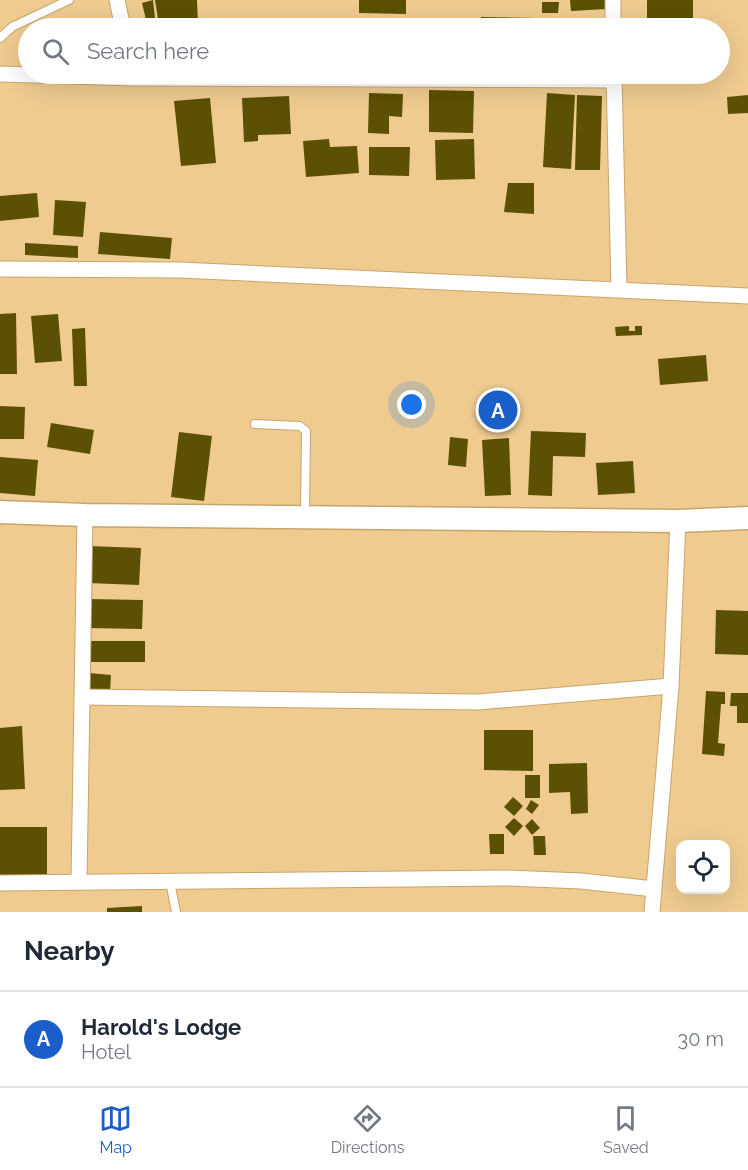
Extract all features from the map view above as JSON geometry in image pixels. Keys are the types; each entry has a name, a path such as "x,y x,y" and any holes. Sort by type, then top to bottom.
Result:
{"street":[{"path":"117,0 121,18"},
{"path":"613,0 613,18"},
{"path":"0,74 18,74"},
{"path":"614,84 620,289"},
{"path":"0,269 180,270 748,296"},
{"path":"0,512 85,515 678,521 748,518"},
{"path":"79,882 85,515"},
{"path":"652,912 671,686 678,521"},
{"path":"82,697 478,702 671,686"},
{"path":"0,883 508,878 582,881 654,889"}],"lane":[{"path":"31,18 69,0"},
{"path":"0,38 18,24"},
{"path":"255,424 300,426 306,431 305,517"},
{"path":"170,882 176,912"}],"building":[{"path":"153,0 155,18 146,18 142,3"},
{"path":"155,0 197,0 198,18 158,18"},
{"path":"359,0 406,0 406,14 359,13"},
{"path":"570,0 606,0 607,9 571,11"},
{"path":"647,0 693,0 693,18 647,18"},
{"path":"542,2 559,2 558,13 542,13"},
{"path":"481,17 536,18 481,18"},
{"path":"429,90 474,91 473,133 429,132"},
{"path":"369,93 403,94 402,117 389,116 389,134 368,133"},
{"path":"547,93 575,95 571,169 543,167"},
{"path":"577,95 602,96 600,170 575,170"},
{"path":"748,95 748,113 728,114 727,97"},
{"path":"289,96 291,134 258,135 258,141 244,142 242,98"},
{"path":"210,98 216,163 181,166 174,101"},
{"path":"329,139 330,147 357,146 359,173 306,177 303,141"},
{"path":"474,139 475,179 436,180 435,140"},
{"path":"369,147 410,147 409,176 369,175"},
{"path":"508,183 534,183 534,214 504,212"},
{"path":"37,193 39,217 0,221 0,196"},
{"path":"55,200 86,202 83,237 53,235"},
{"path":"100,232 172,238 170,259 98,254"},
{"path":"25,243 78,246 78,258 25,255"},
{"path":"16,313 17,374 0,374 0,314"},
{"path":"58,314 62,361 35,363 31,316"},
{"path":"629,326 629,331 635,331 635,326 642,326 642,335 616,336 615,327"},
{"path":"85,328 87,386 74,386 72,329"},
{"path":"706,355 708,381 660,385 658,359"},
{"path":"0,406 25,407 24,439 0,439"},
{"path":"51,423 94,430 90,454 47,447"},
{"path":"531,431 586,433 585,457 553,456 552,496 528,495"},
{"path":"179,432 212,436 204,501 171,497"},
{"path":"450,437 468,439 466,467 448,465"},
{"path":"509,438 511,495 485,496 482,440"},
{"path":"0,457 38,460 35,496 0,493"},
{"path":"633,461 635,493 598,495 596,463"},
{"path":"88,546 141,548 139,585 87,583"},
{"path":"88,599 143,600 142,629 88,628"},
{"path":"716,610 748,611 748,655 715,654"},
{"path":"90,641 145,641 145,662 90,662"},
{"path":"89,673 111,675 110,692 88,690"},
{"path":"706,691 725,692 725,704 721,704 718,743 725,744 724,756 702,754"},
{"path":"731,693 748,693 748,723 737,723 737,706 730,706"},
{"path":"22,726 25,789 0,790 0,728"},
{"path":"484,730 533,730 533,771 484,770"},
{"path":"587,763 588,813 571,814 570,792 549,793 549,764"},
{"path":"525,775 540,775 540,798 525,798"},
{"path":"513,797 523,806 514,816 504,807"},
{"path":"531,800 539,805 532,814 526,809"},
{"path":"514,818 523,826 514,836 505,827"},
{"path":"532,819 540,828 532,835 525,826"},
{"path":"0,827 47,827 47,875 0,876"},
{"path":"489,834 504,834 504,854 490,854"},
{"path":"533,836 545,836 546,855 534,855"},
{"path":"142,906 142,912 107,912 107,908"}],"place":[{"name":"Harold's Lodge","path":"498,410"}]}
